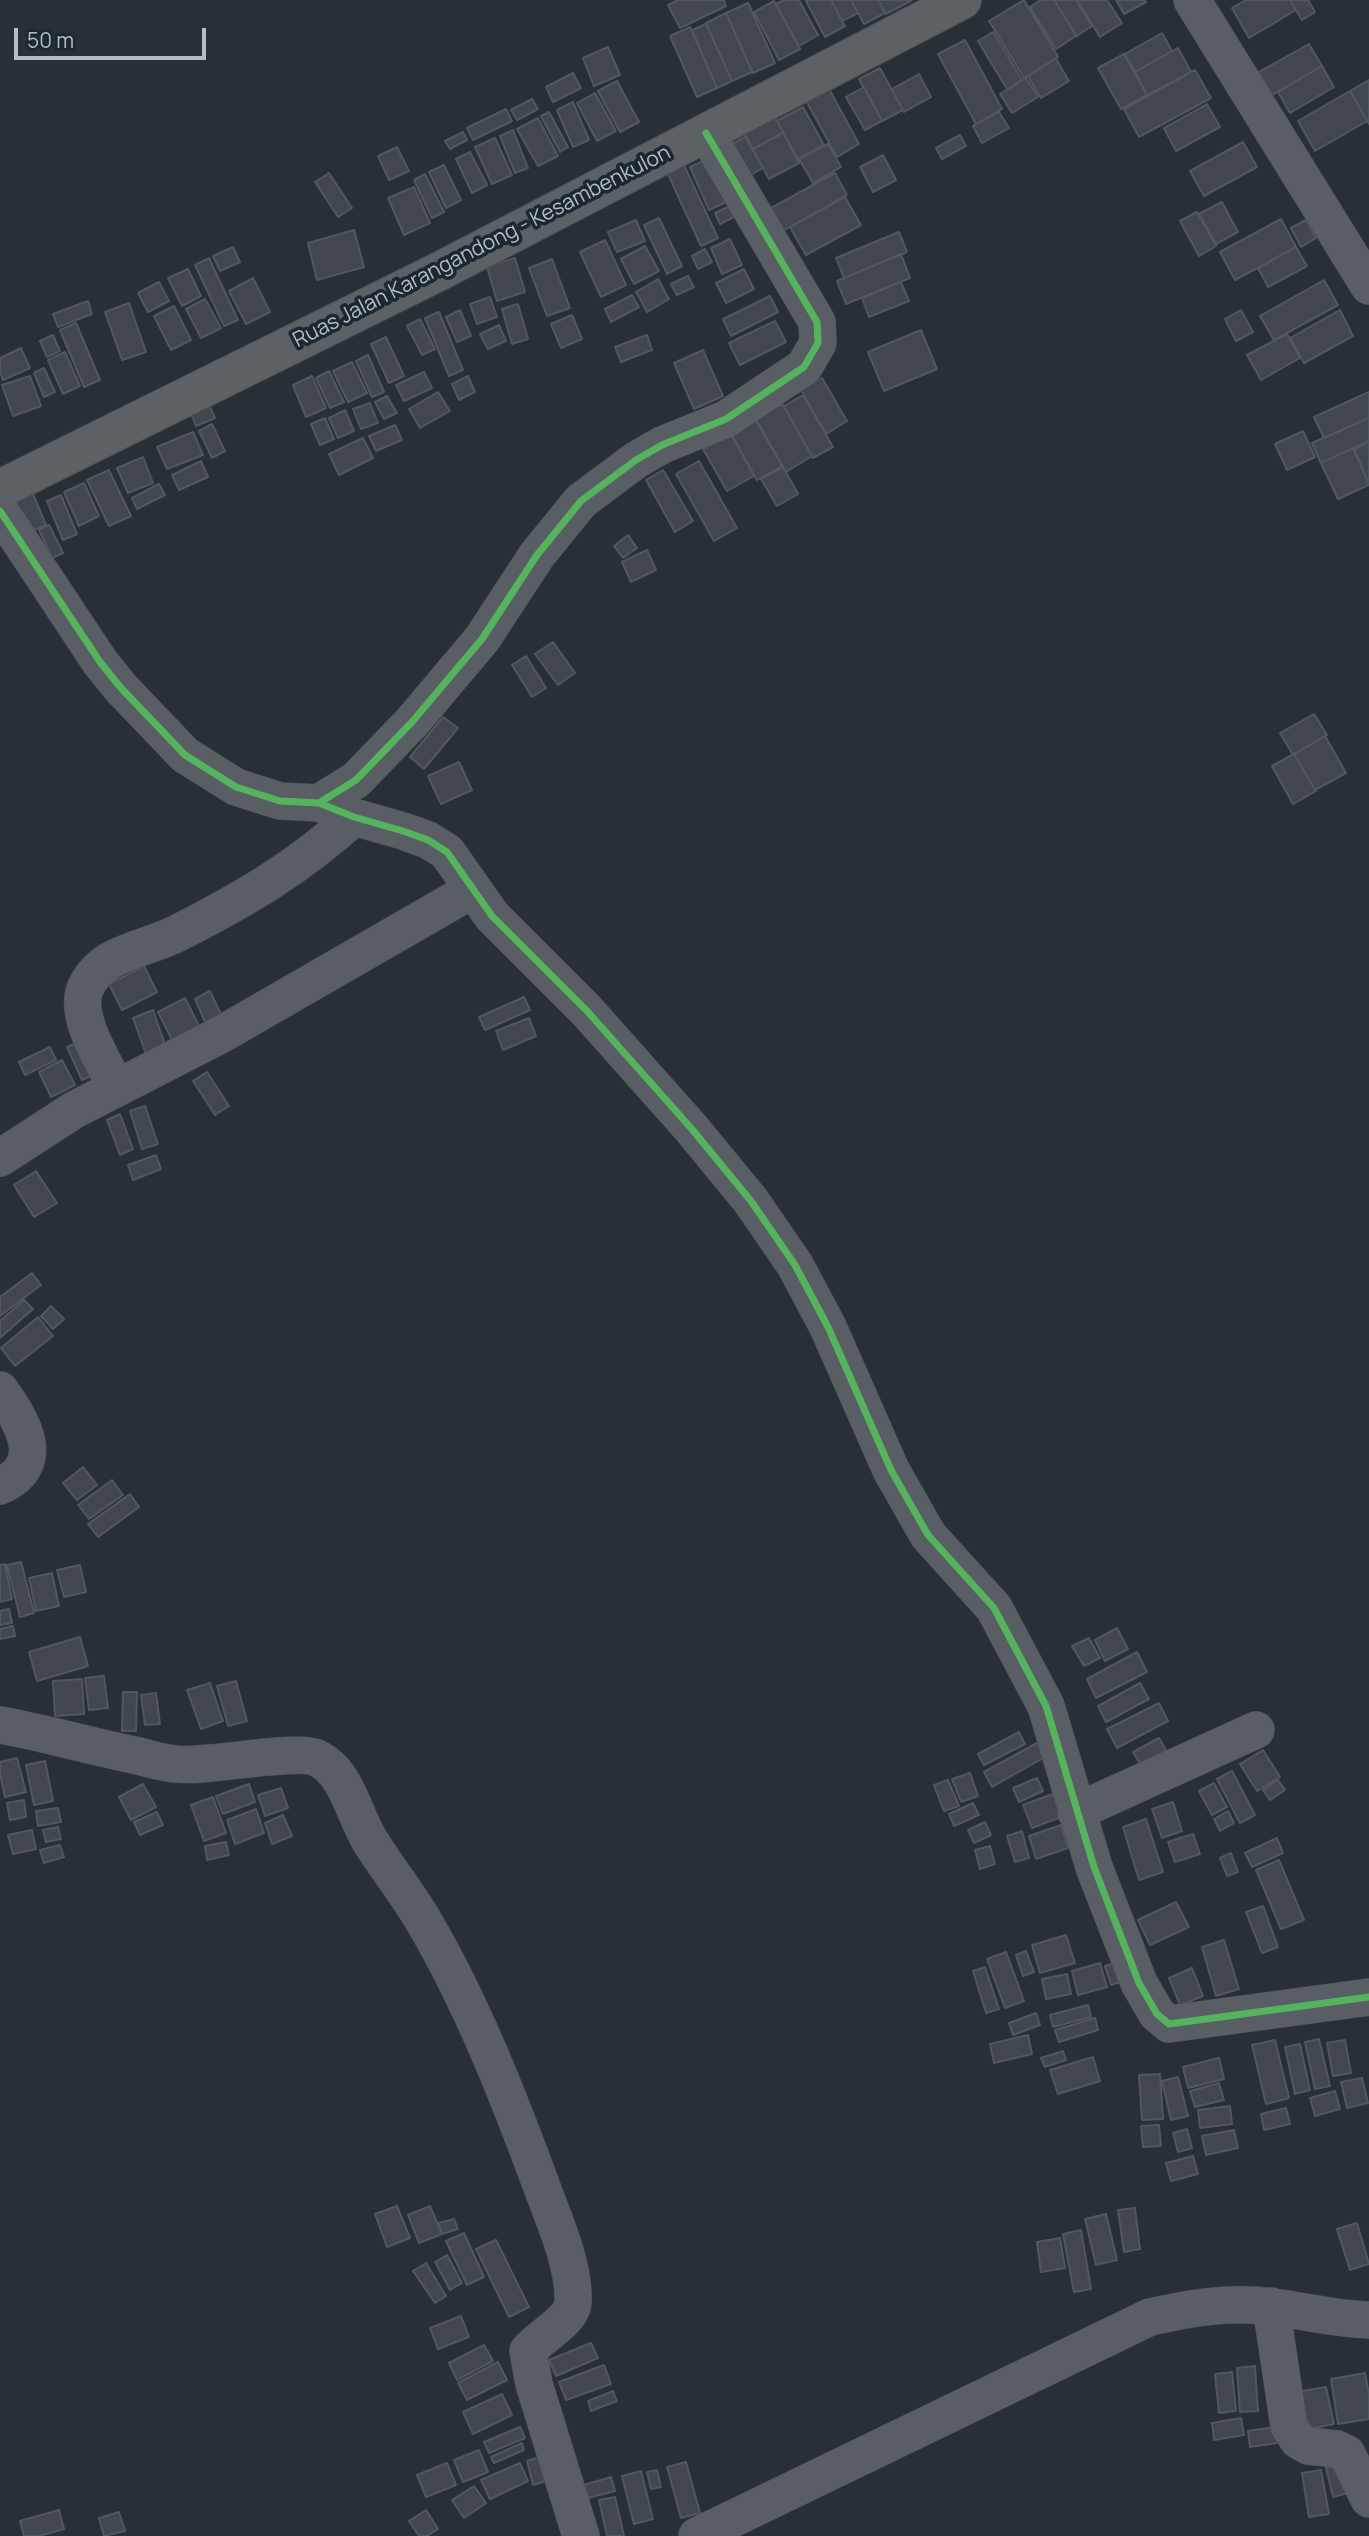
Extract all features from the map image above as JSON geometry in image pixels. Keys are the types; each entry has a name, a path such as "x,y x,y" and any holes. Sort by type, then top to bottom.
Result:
{"main road":[{"name":"Ruas Jalan Karangandong - Kesambenkulon","path":"0,489 438,272 962,0"}],"street":[{"path":"1192,0 1369,286"},
{"path":"319,803 356,780 412,722 482,639 537,555 582,500 636,460 662,445 726,419 804,367 818,343 817,321 706,133"},
{"path":"0,511 100,662 185,755 236,787 280,801 319,803 428,840 447,852 492,916 587,1011 691,1128 751,1201 795,1265 828,1327 891,1470 928,1535 994,1608 1046,1706 1094,1867 1139,1983 1157,2014 1170,2024 1369,1997"},
{"path":"116,1087 86,1025 83,1010 84,994 99,970 112,960 173,935 286,873 354,817"},
{"path":"0,1158 74,1110 222,1034 472,890"},
{"path":"0,1390 23,1428 30,1447 22,1468 8,1483 0,1486"},
{"path":"0,1726 176,1764 218,1764 294,1755 314,1757 330,1766 369,1839 422,1919 442,1955 499,2074 554,2222 571,2279 574,2304 561,2323 528,2351 534,2384 582,2536"},
{"path":"1076,1812 1256,1730"},
{"path":"697,2536 1150,2317 1205,2305 1271,2306 1344,2319 1369,2320"},
{"path":"1271,2306 1289,2426 1298,2440 1308,2446 1337,2449 1347,2454 1369,2500"}],"building":[{"path":"678,0 724,0 726,6 680,28 668,5"},
{"path":"784,0 799,0 818,35 799,46 776,4"},
{"path":"831,0 845,26 825,37 806,1"},
{"path":"831,0 851,0 858,13 842,21"},
{"path":"851,0 878,0 885,13 864,24"},
{"path":"878,0 912,0 886,14"},
{"path":"1024,0 1058,57 1024,78 989,21"},
{"path":"1041,0 1054,0 1076,36 1056,49 1030,7"},
{"path":"1054,0 1076,0 1092,26 1077,36"},
{"path":"1077,0 1107,0 1122,23 1100,37"},
{"path":"1116,0 1144,0 1146,2 1124,14"},
{"path":"1246,0 1290,0 1296,10 1249,38 1232,8"},
{"path":"1290,0 1308,0 1315,12 1302,20"},
{"path":"774,1 800,49 779,60 754,12"},
{"path":"748,3 775,63 753,73 726,13"},
{"path":"726,13 752,72 732,81 706,23"},
{"path":"706,24 732,81 717,88 692,30"},
{"path":"690,27 717,88 697,97 670,36"},
{"path":"993,32 1022,80 1007,89 978,41"},
{"path":"1162,33 1172,51 1135,72 1125,54"},
{"path":"965,40 1002,109 976,124 938,54"},
{"path":"1309,44 1322,66 1272,95 1259,72"},
{"path":"608,47 620,75 594,86 583,58"},
{"path":"1178,48 1191,72 1147,95 1135,72"},
{"path":"1124,54 1147,95 1121,109 1098,68"},
{"path":"1056,59 1069,81 1041,98 1028,76"},
{"path":"1322,66 1334,87 1290,113 1278,92"},
{"path":"880,68 903,110 882,121 859,79"},
{"path":"1195,70 1211,98 1139,137 1124,109"},
{"path":"573,73 581,88 553,102 546,87"},
{"path":"919,74 931,97 904,112 892,89"},
{"path":"1026,78 1038,97 1012,113 1000,94"},
{"path":"1369,80 1369,124 1350,91"},
{"path":"617,81 639,122 620,132 598,91"},
{"path":"828,87 859,144 837,157 805,99"},
{"path":"864,87 882,121 865,130 846,97"},
{"path":"1350,91 1367,121 1315,151 1298,121"},
{"path":"595,93 616,131 597,141 577,103"},
{"path":"532,99 538,109 517,120 511,110"},
{"path":"573,102 589,140 573,147 557,110"},
{"path":"1207,104 1220,127 1176,151 1164,128"},
{"path":"803,107 824,145 798,159 777,121"},
{"path":"506,109 512,121 473,140 467,128"},
{"path":"771,111 783,132 753,149 741,127"},
{"path":"549,112 568,147 560,152 541,116"},
{"path":"999,112 1009,128 982,143 973,126"},
{"path":"538,118 558,156 538,166 517,129"},
{"path":"513,130 528,168 515,173 500,136"},
{"path":"463,132 467,140 450,149 445,141"},
{"path":"783,133 799,163 769,179 753,149"},
{"path":"960,135 966,146 942,159 936,148"},
{"path":"745,137 763,168 745,178 728,146"},
{"path":"495,138 512,175 492,184 475,147"},
{"path":"1243,142 1257,167 1204,196 1190,171"},
{"path":"828,144 841,167 813,183 799,159"},
{"path":"397,147 409,171 389,180 378,156"},
{"path":"470,152 487,185 472,193 456,159"},
{"path":"883,155 896,180 873,192 860,167"},
{"path":"712,157 731,200 709,210 690,167"},
{"path":"683,163 718,238 701,246 666,170"},
{"path":"444,165 461,200 446,208 429,172"},
{"path":"329,173 352,208 338,217 315,182"},
{"path":"835,173 847,195 784,230 771,208"},
{"path":"425,174 444,212 432,218 414,180"},
{"path":"414,187 430,223 404,235 388,198"},
{"path":"845,197 861,225 806,255 790,227"},
{"path":"1222,202 1238,232 1216,244 1199,214"},
{"path":"732,205 738,215 720,224 715,213"},
{"path":"1197,212 1216,246 1199,256 1180,221"},
{"path":"659,218 682,266 667,274 644,225"},
{"path":"1281,219 1296,247 1235,280 1220,252"},
{"path":"636,220 645,241 617,252 608,232"},
{"path":"1306,220 1316,238 1301,247 1291,228"},
{"path":"354,230 364,267 317,280 308,243"},
{"path":"899,232 907,252 844,278 836,258"},
{"path":"730,239 742,265 722,274 711,248"},
{"path":"605,240 626,285 601,297 580,252"},
{"path":"645,246 659,271 634,284 621,259"},
{"path":"233,247 240,262 220,271 213,256"},
{"path":"1296,247 1307,266 1268,287 1258,268"},
{"path":"705,249 712,262 698,269 692,256"},
{"path":"901,254 910,278 846,304 837,281"},
{"path":"209,258 238,320 224,326 195,265"},
{"path":"515,258 525,292 497,301 487,267"},
{"path":"552,259 570,308 547,316 529,268"},
{"path":"188,269 201,296 182,306 168,278"},
{"path":"744,269 754,289 726,303 716,283"},
{"path":"688,276 694,287 677,295 671,284"},
{"path":"253,278 270,312 246,324 229,291"},
{"path":"658,279 669,299 647,312 636,292"},
{"path":"1324,280 1338,305 1274,340 1260,316"},
{"path":"159,282 169,301 148,312 138,293"},
{"path":"901,282 909,301 869,317 862,298"},
{"path":"632,295 639,307 611,322 605,309"},
{"path":"770,296 778,312 731,336 723,319"},
{"path":"490,297 497,317 477,324 470,304"},
{"path":"205,299 221,328 201,338 186,309"},
{"path":"88,301 92,314 58,327 53,314"},
{"path":"129,303 146,352 122,360 105,312"},
{"path":"518,304 528,339 512,344 502,309"},
{"path":"174,306 191,340 171,350 154,316"},
{"path":"460,310 471,336 457,342 446,317"},
{"path":"1241,310 1253,332 1236,341 1225,319"},
{"path":"1340,310 1353,336 1304,363 1290,338"},
{"path":"439,312 463,370 449,376 425,318"},
{"path":"572,315 582,339 561,348 551,324"},
{"path":"420,319 435,349 422,355 407,326"},
{"path":"775,321 786,342 740,365 729,343"},
{"path":"76,323 100,380 84,387 60,330"},
{"path":"499,325 506,341 488,349 480,334"},
{"path":"921,330 937,369 884,391 868,352"},
{"path":"1287,334 1300,358 1261,380 1247,355"},
{"path":"53,335 60,351 47,357 40,341"},
{"path":"647,335 652,350 621,362 615,347"},
{"path":"386,337 404,376 389,383 371,344"},
{"path":"21,348 30,368 3,380 0,358"},
{"path":"703,350 723,396 694,409 674,363"},
{"path":"65,352 80,386 63,394 48,360"},
{"path":"368,355 384,392 372,397 356,361"},
{"path":"352,362 367,393 348,402 333,371"},
{"path":"44,368 55,392 44,397 34,373"},
{"path":"329,371 344,402 330,408 316,378"},
{"path":"424,372 432,388 404,401 396,385"},
{"path":"30,376 41,406 13,416 2,385"},
{"path":"312,376 326,408 306,417 293,385"},
{"path":"468,376 475,392 459,400 452,384"},
{"path":"822,378 847,421 826,434 801,390"},
{"path":"438,392 450,411 420,428 409,409"},
{"path":"1369,392 1369,418 1324,438 1314,417"},
{"path":"803,395 833,447 813,458 784,406"},
{"path":"387,396 397,413 384,419 375,402"},
{"path":"206,398 215,418 196,426 188,406"},
{"path":"370,403 378,423 361,429 353,409"},
{"path":"782,404 812,456 786,472 756,419"},
{"path":"345,410 354,431 338,438 329,418"},
{"path":"325,418 334,439 320,445 311,424"},
{"path":"1369,418 1369,441 1321,463 1312,443"},
{"path":"756,421 782,466 757,480 732,435"},
{"path":"212,424 225,451 212,458 199,431"},
{"path":"395,425 402,440 376,451 369,436"},
{"path":"1303,431 1315,457 1287,470 1275,444"},
{"path":"193,432 203,455 167,469 157,447"},
{"path":"731,434 754,476 727,491 703,449"},
{"path":"363,438 373,458 339,475 329,454"},
{"path":"1369,442 1369,480 1368,481 1354,449"},
{"path":"1353,448 1369,485 1338,499 1321,463"},
{"path":"143,457 153,483 128,493 117,468"},
{"path":"201,461 208,477 179,490 172,475"},
{"path":"699,461 737,528 714,541 676,474"},
{"path":"783,467 798,494 777,506 761,479"},
{"path":"109,470 131,516 109,526 87,480"},
{"path":"663,470 693,521 675,532 646,480"},
{"path":"28,482 46,525 28,533 9,490"},
{"path":"84,483 99,516 79,526 64,492"},
{"path":"159,484 165,495 137,509 132,498"},
{"path":"61,495 77,534 63,540 47,501"},
{"path":"49,525 63,553 52,558 39,530"},
{"path":"628,535 637,548 623,558 614,546"},
{"path":"647,550 656,570 631,582 622,562"},
{"path":"553,642 575,673 558,685 535,654"},
{"path":"526,656 546,688 532,697 512,665"},
{"path":"1314,714 1327,735 1293,755 1280,733"},
{"path":"443,717 458,728 424,769 410,757"},
{"path":"1325,736 1346,773 1315,790 1294,754"},
{"path":"1294,754 1316,791 1293,804 1272,766"},
{"path":"459,762 472,790 441,804 428,776"},
{"path":"144,966 157,992 122,1010 109,984"},
{"path":"210,991 223,1019 207,1027 195,999"},
{"path":"524,997 530,1010 485,1030 479,1017"},
{"path":"185,998 200,1028 173,1042 158,1012"},
{"path":"153,1010 166,1047 146,1054 133,1018"},
{"path":"529,1018 536,1036 503,1050 496,1031"},
{"path":"83,1040 98,1073 82,1080 67,1047"},
{"path":"50,1047 56,1060 25,1075 19,1062"},
{"path":"62,1060 75,1085 51,1097 39,1072"},
{"path":"207,1072 229,1106 215,1115 193,1081"},
{"path":"145,1106 158,1144 142,1149 130,1111"},
{"path":"120,1114 133,1149 120,1155 107,1120"},
{"path":"156,1155 161,1169 133,1180 128,1165"},
{"path":"36,1171 57,1203 34,1217 14,1185"},
{"path":"32,1273 41,1285 0,1316 0,1297"},
{"path":"24,1300 33,1309 0,1338 0,1321"},
{"path":"51,1306 64,1319 53,1329 41,1316"},
{"path":"38,1317 53,1336 15,1366 1,1348"},
{"path":"83,1467 97,1485 77,1500 63,1483"},
{"path":"112,1480 123,1495 89,1519 78,1505"},
{"path":"130,1494 139,1507 98,1537 88,1524"},
{"path":"21,1562 34,1613 20,1617 7,1565"},
{"path":"5,1564 12,1599 0,1602 0,1565"},
{"path":"80,1565 86,1592 64,1597 57,1570"},
{"path":"52,1573 59,1606 36,1611 29,1578"},
{"path":"9,1609 12,1623 0,1625 0,1611"},
{"path":"13,1626 15,1636 0,1639 0,1629"},
{"path":"1117,1628 1128,1649 1105,1661 1095,1640"},
{"path":"80,1637 88,1666 37,1681 29,1652"},
{"path":"1089,1638 1100,1658 1084,1666 1072,1646"},
{"path":"1137,1652 1147,1672 1096,1698 1087,1679"},
{"path":"104,1676 108,1708 89,1710 85,1678"},
{"path":"82,1679 84,1714 55,1716 53,1681"},
{"path":"236,1681 247,1721 228,1726 217,1686"},
{"path":"210,1683 223,1721 201,1729 187,1690"},
{"path":"1140,1683 1149,1699 1106,1722 1098,1706"},
{"path":"123,1692 137,1692 136,1731 122,1731"},
{"path":"156,1693 160,1724 145,1725 141,1695"},
{"path":"1159,1703 1168,1721 1117,1748 1107,1729"},
{"path":"1019,1732 1025,1744 984,1765 978,1754"},
{"path":"1159,1738 1166,1750 1141,1765 1133,1752"},
{"path":"1037,1743 1045,1757 992,1787 984,1772"},
{"path":"1263,1750 1280,1777 1257,1791 1240,1764"},
{"path":"17,1758 26,1792 5,1797 0,1762"},
{"path":"45,1761 53,1801 34,1805 26,1765"},
{"path":"1232,1771 1255,1815 1240,1823 1217,1779"},
{"path":"970,1773 978,1796 961,1802 952,1779"},
{"path":"1037,1778 1043,1791 1019,1802 1013,1788"},
{"path":"948,1780 959,1806 944,1811 934,1785"},
{"path":"1278,1780 1285,1790 1270,1800 1263,1790"},
{"path":"1214,1783 1227,1807 1212,1815 1199,1791"},
{"path":"143,1784 156,1807 131,1820 119,1797"},
{"path":"249,1784 255,1802 223,1814 216,1796"},
{"path":"281,1788 288,1808 265,1816 258,1795"},
{"path":"1053,1794 1061,1817 1032,1828 1023,1805"},
{"path":"213,1797 226,1833 204,1841 191,1805"},
{"path":"24,1800 26,1817 10,1820 7,1803"},
{"path":"1173,1802 1182,1831 1162,1838 1152,1809"},
{"path":"973,1803 979,1815 954,1826 949,1814"},
{"path":"58,1808 61,1822 38,1826 36,1811"},
{"path":"256,1809 264,1833 235,1844 227,1820"},
{"path":"1228,1811 1234,1823 1220,1831 1214,1819"},
{"path":"157,1812 163,1825 140,1835 134,1822"},
{"path":"283,1815 292,1836 272,1844 265,1823"},
{"path":"1146,1819 1163,1872 1139,1880 1123,1827"},
{"path":"985,1822 991,1835 974,1843 968,1830"},
{"path":"1061,1825 1068,1848 1036,1859 1029,1836"},
{"path":"58,1827 61,1839 46,1842 43,1830"},
{"path":"32,1830 36,1849 13,1854 8,1835"},
{"path":"1022,1831 1029,1858 1015,1862 1007,1836"},
{"path":"1193,1834 1200,1854 1175,1862 1168,1842"},
{"path":"1277,1838 1283,1853 1252,1867 1245,1853"},
{"path":"226,1842 229,1855 207,1860 205,1846"},
{"path":"60,1845 64,1857 44,1863 40,1850"},
{"path":"990,1846 995,1864 980,1869 975,1850"},
{"path":"1231,1853 1238,1872 1227,1876 1220,1858"},
{"path":"1279,1860 1304,1920 1281,1929 1256,1870"},
{"path":"1176,1902 1189,1927 1150,1945 1138,1920"},
{"path":"1263,1906 1278,1947 1262,1953 1246,1912"},
{"path":"1066,1935 1075,1963 1040,1973 1032,1945"},
{"path":"1224,1940 1239,1989 1216,1996 1202,1947"},
{"path":"1026,1951 1034,1972 1023,1976 1016,1955"},
{"path":"1006,1952 1024,2001 1005,2008 987,1959"},
{"path":"1125,1960 1130,1979 1111,1985 1105,1966"},
{"path":"1100,1963 1107,1987 1078,1995 1072,1971"},
{"path":"985,1967 999,2009 986,2013 973,1971"},
{"path":"1192,1968 1203,1996 1180,2005 1169,1978"},
{"path":"1067,1974 1071,1994 1046,1999 1042,1979"},
{"path":"1088,2005 1091,2017 1053,2027 1050,2015"},
{"path":"1036,2013 1040,2025 1013,2035 1009,2023"},
{"path":"1095,2018 1098,2030 1059,2042 1055,2030"},
{"path":"1028,2035 1032,2054 994,2063 990,2044"},
{"path":"1319,2039 1330,2086 1315,2089 1305,2042"},
{"path":"1275,2040 1289,2098 1266,2104 1252,2045"},
{"path":"1345,2040 1351,2073 1333,2076 1327,2043"},
{"path":"1300,2044 1310,2090 1295,2094 1285,2047"},
{"path":"1063,2051 1066,2060 1045,2067 1041,2058"},
{"path":"1093,2057 1100,2081 1058,2094 1050,2070"},
{"path":"1219,2058 1224,2079 1188,2088 1183,2067"},
{"path":"1160,2074 1163,2119 1142,2120 1139,2075"},
{"path":"1178,2077 1188,2116 1171,2120 1162,2081"},
{"path":"1362,2078 1368,2103 1347,2108 1341,2082"},
{"path":"1219,2083 1224,2100 1195,2107 1190,2091"},
{"path":"1335,2091 1340,2109 1315,2116 1310,2098"},
{"path":"1230,2106 1232,2124 1200,2128 1198,2110"},
{"path":"1286,2108 1290,2124 1264,2130 1261,2114"},
{"path":"1159,2125 1161,2146 1143,2147 1141,2126"},
{"path":"1187,2129 1192,2148 1178,2152 1173,2133"},
{"path":"1234,2130 1238,2148 1206,2155 1202,2136"},
{"path":"1193,2156 1198,2174 1171,2181 1166,2163"},
{"path":"397,2206 410,2238 387,2247 375,2214"},
{"path":"430,2206 442,2234 419,2243 408,2215"},
{"path":"1135,2208 1140,2249 1124,2252 1118,2210"},
{"path":"1106,2214 1117,2260 1096,2265 1085,2219"},
{"path":"454,2219 458,2229 442,2234 439,2223"},
{"path":"1357,2223 1369,2264 1350,2270 1337,2229"},
{"path":"1081,2230 1091,2289 1074,2292 1063,2234"},
{"path":"464,2233 484,2277 467,2285 446,2241"},
{"path":"1060,2238 1065,2268 1041,2272 1037,2242"},
{"path":"496,2240 529,2307 509,2317 476,2249"},
{"path":"447,2255 462,2283 450,2290 435,2262"},
{"path":"426,2263 446,2296 435,2303 413,2271"},
{"path":"461,2316 469,2337 438,2349 430,2328"},
{"path":"591,2343 598,2358 556,2376 549,2360"},
{"path":"484,2345 493,2361 457,2380 449,2363"},
{"path":"498,2362 507,2380 467,2400 458,2383"},
{"path":"604,2365 611,2384 566,2400 559,2382"},
{"path":"1255,2366 1258,2411 1240,2412 1237,2368"},
{"path":"1232,2372 1236,2411 1219,2413 1215,2374"},
{"path":"1365,2373 1369,2419 1338,2424 1331,2379"},
{"path":"1326,2387 1334,2424 1304,2430 1296,2392"},
{"path":"613,2391 617,2401 591,2411 588,2401"},
{"path":"502,2394 512,2415 473,2434 463,2412"},
{"path":"1241,2418 1244,2435 1214,2440 1212,2423"},
{"path":"1281,2426 1283,2442 1250,2447 1248,2431"},
{"path":"520,2427 525,2438 489,2453 484,2442"},
{"path":"522,2443 524,2450 494,2463 491,2457"},
{"path":"479,2450 488,2472 463,2482 454,2460"},
{"path":"546,2455 553,2479 533,2485 527,2461"},
{"path":"686,2462 700,2513 681,2518 667,2467"},
{"path":"447,2463 456,2485 426,2497 417,2475"},
{"path":"520,2463 528,2481 490,2499 481,2480"},
{"path":"1345,2463 1352,2492 1333,2497 1326,2468"},
{"path":"657,2470 661,2487 651,2489 647,2472"},
{"path":"1321,2470 1329,2514 1309,2517 1302,2473"},
{"path":"641,2471 653,2519 634,2524 622,2476"},
{"path":"611,2477 615,2491 588,2498 584,2485"},
{"path":"474,2486 486,2503 464,2518 452,2500"},
{"path":"615,2497 624,2536 607,2536 599,2500"},
{"path":"59,2510 64,2529 39,2536 24,2536 20,2521"},
{"path":"426,2510 438,2529 427,2536 419,2536 409,2521"},
{"path":"119,2512 125,2531 104,2536 99,2518"}],"cycle path":[{"path":"0,511 100,662 185,755 236,787 280,801 319,803 356,780 412,722 482,639 537,555 581,501 636,460 662,445 726,419 804,367 818,343 817,322 706,133"},
{"path":"319,803 428,840 447,852 492,916 587,1011 691,1128 751,1201 795,1265 828,1327 891,1470 928,1535 994,1608 1046,1706 1094,1867 1139,1983 1157,2014 1169,2024 1369,1997"}]}
